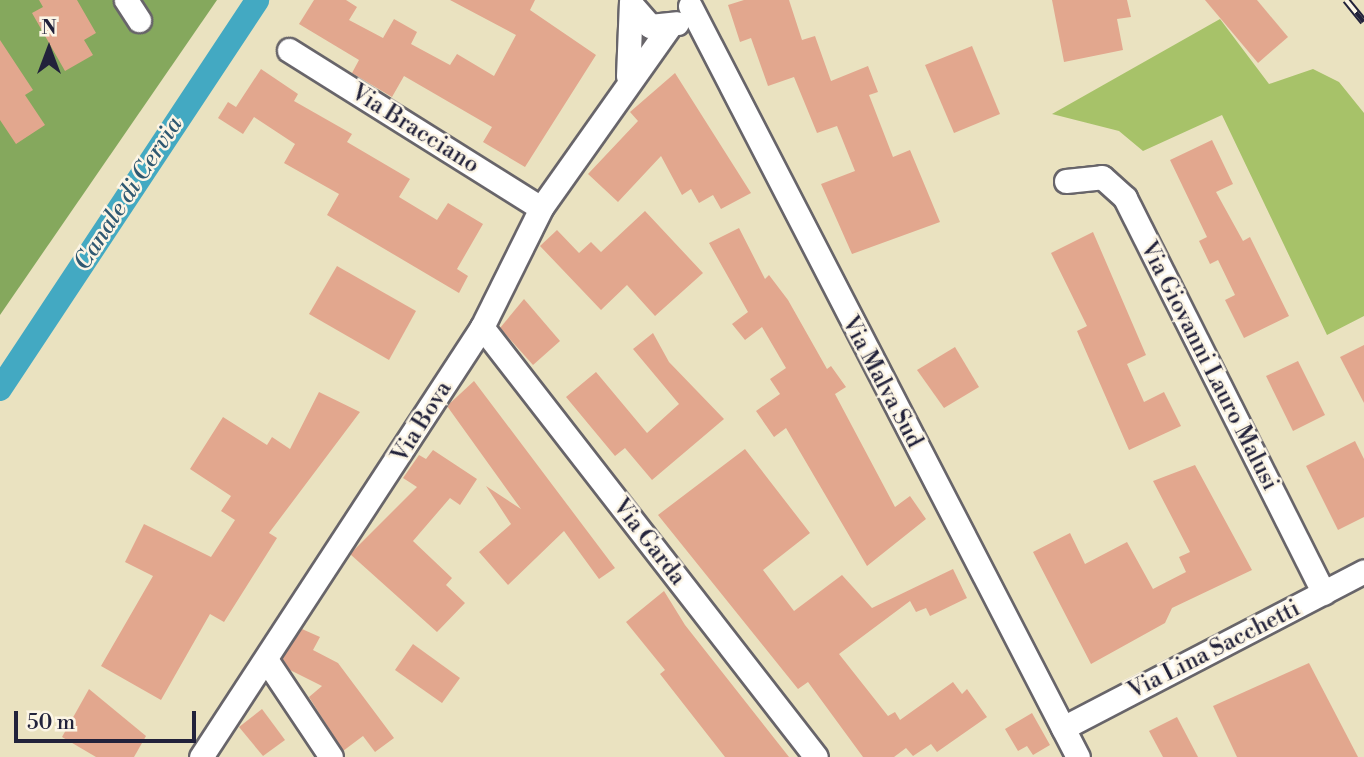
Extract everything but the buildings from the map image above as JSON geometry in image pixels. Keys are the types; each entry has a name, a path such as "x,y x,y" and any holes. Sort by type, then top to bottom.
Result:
{"street":[{"path":"126,0 139,20"},
{"path":"631,2 650,26 670,27"},
{"path":"628,79 631,2"},
{"name":"Via Bova","path":"201,757 267,661 482,327 541,208 628,79 690,3"},
{"name":"Via Malva Sud","path":"690,3 1079,757"},
{"name":"Via Bracciano","path":"289,50 541,208"},
{"name":"Via Giovanni Lauro Malusi","path":"1066,181 1102,177 1125,198 1324,593"},
{"name":"Via Garda","path":"482,327 817,757"},
{"name":"Via Lina Sacchetti","path":"1063,728 1364,572"},
{"path":"267,661 331,757"}],"green space":[{"path":"0,0 217,0 0,315"},
{"path":"1220,19 1269,84 1313,69 1339,82 1364,113 1364,316 1327,335 1222,115 1143,151 1119,131 1052,114"}],"waterway":[{"name":"Canale di Cervia","path":"0,389 257,0"}],"railway":[{"path":"1346,0 1364,22"}]}
